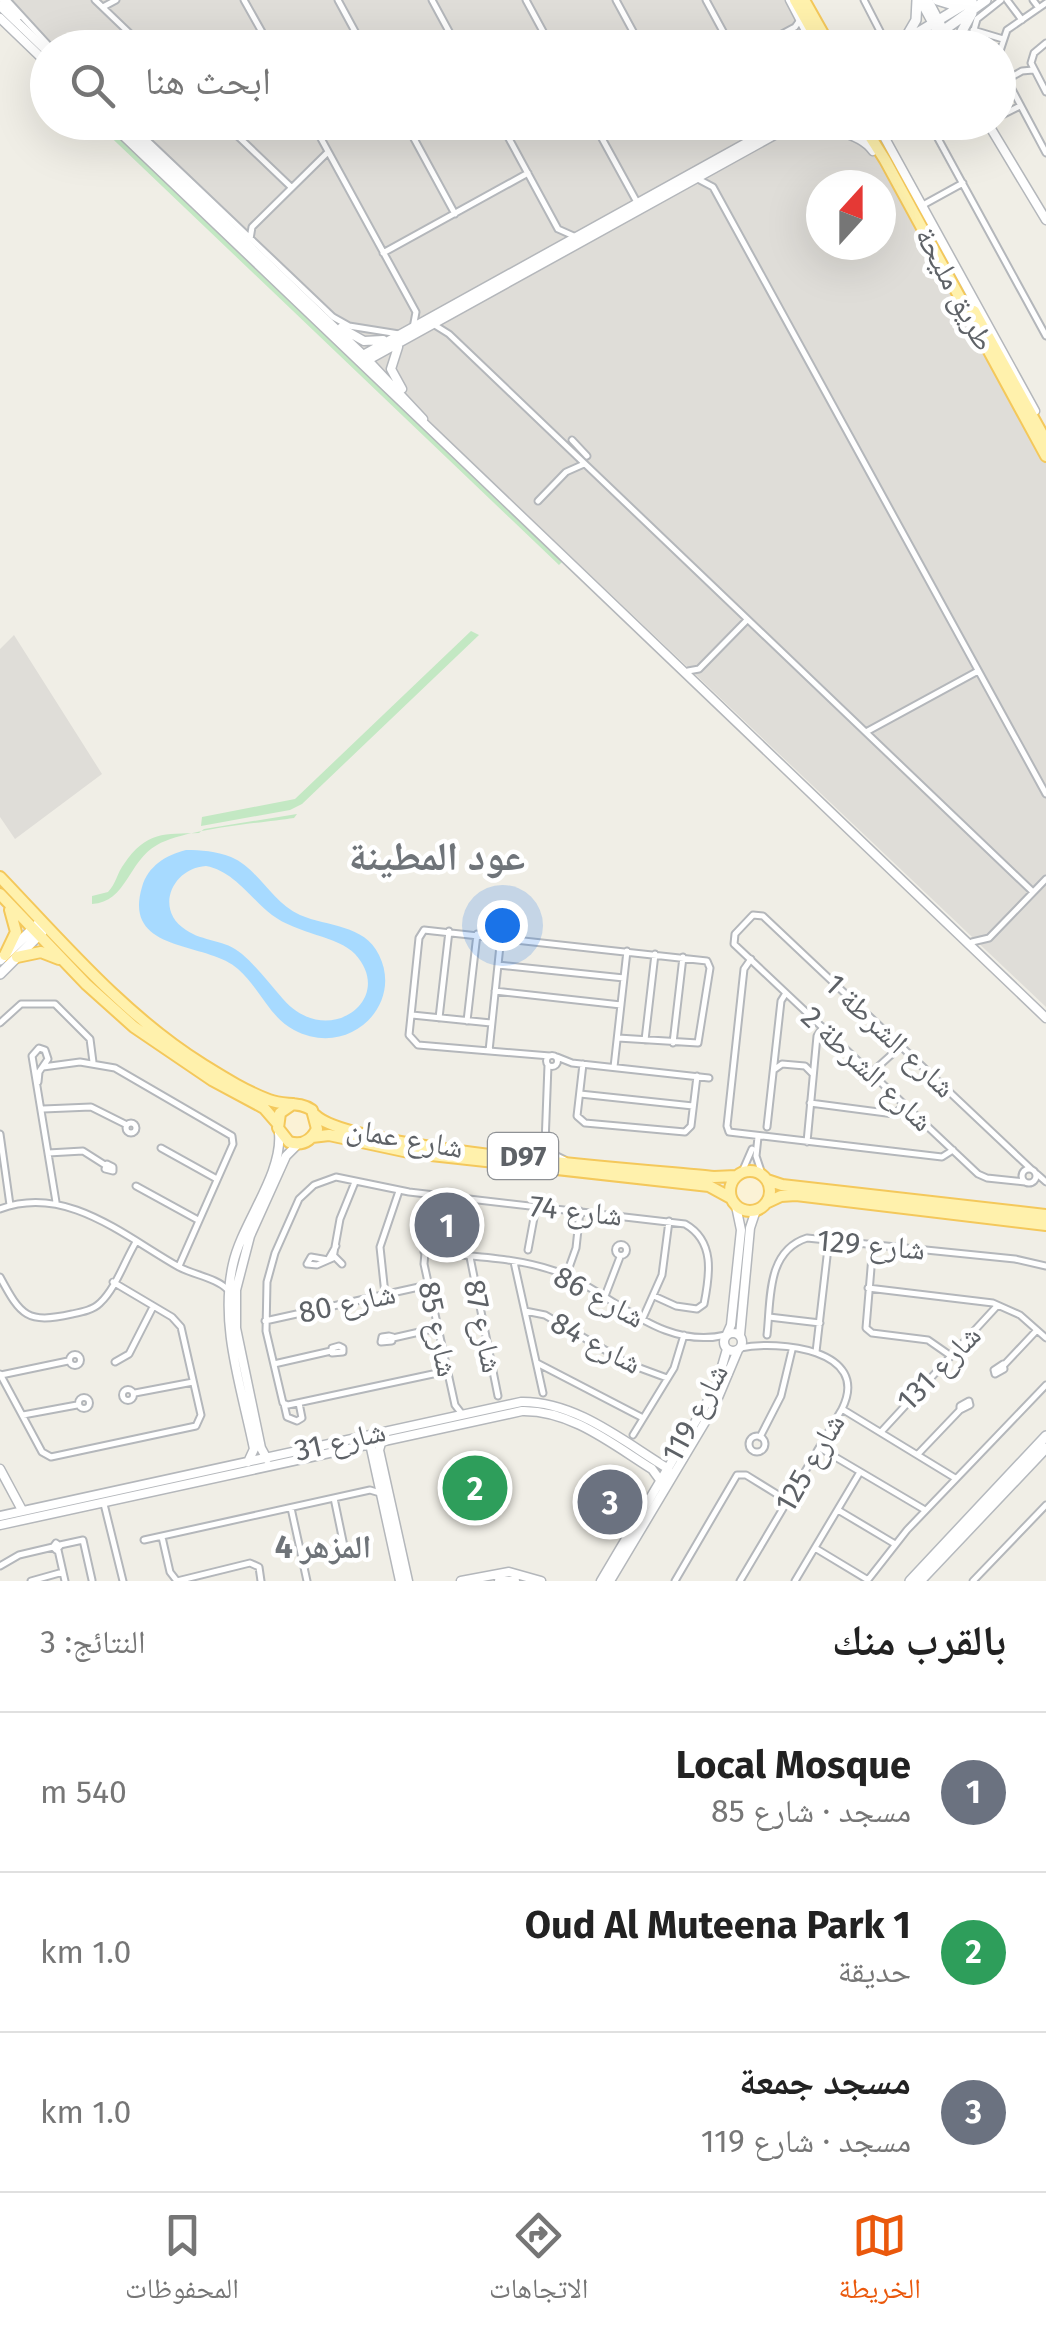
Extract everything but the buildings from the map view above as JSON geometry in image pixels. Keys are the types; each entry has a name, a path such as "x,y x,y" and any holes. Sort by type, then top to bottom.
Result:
{"main road":[{"path":"807,0 818,30"},
{"path":"912,30 918,0"},
{"path":"936,0 950,4 964,0"},
{"path":"793,1 808,30"},
{"path":"933,30 978,2"},
{"path":"962,30 978,2"},
{"name":"طريق مليحة","path":"875,140 1043,433"},
{"name":"طريق مليحة","path":"875,140 1014,378 1043,433 1046,456"},
{"path":"0,878 41,927 68,965 153,1042 264,1108 285,1140 298,1144 312,1137 315,1115 308,1107 264,1098 194,1059 139,1018 96,976 41,927 1,893"},
{"path":"0,974 16,928 1,893"},
{"path":"7,958 41,927"},
{"path":"7,958 42,952 68,965"},
{"path":"278,1128 280,1113 293,1104"},
{"name":"شارع عمان","path":"315,1115 330,1124 405,1143 718,1178 739,1174"},
{"name":"شارع عمان","path":"312,1137 328,1135 413,1153 710,1186 734,1202"},
{"path":"1046,1215 782,1185 764,1177 739,1174 729,1188 734,1202 744,1210 781,1196 796,1196 1046,1225"},
{"path":"761,1206 770,1189 764,1177"},
{"path":"910,1581 1046,1436"},
{"path":"920,1581 1046,1448"}],"street":[{"path":"95,0 126,30"},
{"path":"103,8 116,0"},
{"path":"244,0 260,30"},
{"path":"338,0 354,30"},
{"path":"432,0 448,30"},
{"path":"526,0 542,30"},
{"path":"616,0 632,30"},
{"path":"706,0 722,30"},
{"path":"864,0 879,30"},
{"path":"918,0 941,30"},
{"path":"928,0 939,27"},
{"path":"973,30 979,16 1004,0 1022,20"},
{"path":"1033,0 1039,8"},
{"path":"3,2 30,34"},
{"path":"3,2 30,30"},
{"path":"1007,30 1046,3"},
{"path":"0,18 30,47"},
{"path":"788,30 801,23"},
{"path":"1046,43 1034,53 1033,70 1046,92"},
{"path":"1016,74 1033,70"},
{"path":"1016,99 1043,139 1046,153"},
{"path":"1016,108 1020,106"},
{"path":"128,140 363,359 1046,1014"},
{"path":"138,140 421,423 1046,1014"},
{"path":"147,140 338,321 401,337"},
{"path":"242,140 291,187"},
{"path":"322,140 416,312 449,334 571,452 586,460"},
{"path":"416,140 456,214"},
{"path":"510,140 558,230 556,248"},
{"path":"603,140 638,204"},
{"path":"363,359 752,140"},
{"path":"300,300 359,340 378,342 401,337 413,328 446,317 767,140"},
{"path":"856,140 868,144 916,212 988,330"},
{"path":"939,140 1045,334"},
{"path":"997,140 1045,214"},
{"path":"238,229 252,226 328,152"},
{"path":"712,186 716,168"},
{"path":"383,254 528,174"},
{"path":"696,178 712,186 1046,794"},
{"path":"916,212 963,183"},
{"path":"250,239 252,226"},
{"path":"558,230 577,237"},
{"path":"413,328 416,312"},
{"path":"446,317 444,324 449,334"},
{"path":"401,337 391,369 414,410"},
{"path":"363,359 421,423"},
{"path":"1014,378 1043,433 1046,465"},
{"path":"571,452 575,443 586,460 747,620 1032,892"},
{"path":"538,502 566,472 586,460"},
{"path":"688,671 699,669 747,620"},
{"path":"699,669 700,683"},
{"path":"866,733 978,671"},
{"path":"972,942 989,938 1046,878"},
{"name":"شارع الشرطة 2","path":"757,914 733,940 744,953 747,966 762,970 780,986 983,1177 1012,1180 1023,1176"},
{"name":"شارع الشرطة 1","path":"757,914 1033,1174"},
{"path":"618,1038 691,1044 700,1040 706,963 694,958 436,929 424,934 410,1027 412,1038 422,1044 709,1078"},
{"path":"440,1018 449,931"},
{"path":"467,1021 477,934"},
{"path":"489,1051 501,936"},
{"path":"614,1068 628,951"},
{"path":"646,1040 655,954"},
{"path":"673,1043 683,957"},
{"path":"498,965 624,978"},
{"path":"762,970 747,966 730,1129 756,1137 965,1162"},
{"path":"767,1127 780,986"},
{"path":"495,991 621,1005"},
{"path":"781,1004 790,996"},
{"path":"781,1004 790,996"},
{"path":"0,1024 21,1004 53,1004 90,1039 93,1062"},
{"path":"412,1015 492,1023"},
{"path":"805,1142 817,1038 814,1020"},
{"path":"817,1038 824,1028"},
{"path":"817,1038 832,1036"},
{"path":"872,1074 898,1047"},
{"path":"54,1202 34,1051 44,1049 48,1059 60,1064"},
{"path":"38,1082 48,1059"},
{"path":"43,1068 93,1062 130,1075 222,1131 230,1140 178,1266"},
{"path":"520,1156 538,1148 544,1136 552,1062"},
{"path":"583,1064 578,1116 585,1123 683,1132 691,1126 697,1076"},
{"path":"774,1072 784,1064 806,1067 812,1074"},
{"path":"580,1094 693,1106"},
{"path":"894,1113 895,1096"},
{"path":"810,1103 918,1117"},
{"path":"894,1113 904,1104"},
{"path":"42,1111 91,1107 125,1124"},
{"path":"248,1462 254,1449 230,1338 230,1278 237,1248 278,1155 278,1128"},
{"path":"0,1134 12,1205"},
{"path":"742,1135 754,1148 764,1177"},
{"path":"544,1136 550,1151 568,1161"},
{"path":"739,1174 756,1137"},
{"path":"754,1148 768,1138"},
{"path":"939,1157 943,1140"},
{"path":"242,1472 264,1464 271,1457 259,1435 236,1321 237,1280 244,1253 286,1156 298,1144"},
{"path":"161,1148 216,1179"},
{"path":"939,1157 951,1149"},
{"path":"48,1155 86,1152 105,1165"},
{"path":"1022,1160 1023,1176"},
{"path":"1023,1176 1033,1174 1045,1181"},
{"path":"1023,1176 1033,1174"},
{"name":"شارع 74","path":"284,1404 265,1321 270,1268 301,1196 308,1188 331,1178 400,1191 669,1221 690,1227 707,1246 706,1293 700,1308 671,1305 654,1296"},
{"path":"336,1246 330,1258 308,1258 306,1263 328,1263 334,1256 336,1246 340,1219 356,1182"},
{"path":"136,1186 198,1220"},
{"path":"385,1294 380,1243 400,1191"},
{"name":"شارع 85","path":"446,1197 424,1252 447,1371 455,1405 462,1414"},
{"path":"0,1210 12,1205 54,1202 91,1216 178,1266 219,1282 229,1291"},
{"name":"شارع 119","path":"601,1581 716,1387 731,1325 741,1234 734,1202"},
{"path":"528,1250 536,1206"},
{"name":"شارع 119","path":"610,1581 722,1392 740,1343 750,1228 761,1206"},
{"path":"566,1276 576,1248 580,1211"},
{"path":"642,1320 663,1269 669,1221"},
{"path":"726,1341 816,1352 829,1238"},
{"name":"شارع 129","path":"767,1335 774,1275 782,1255 803,1239 829,1238 1024,1260 1046,1266"},
{"path":"0,1278 20,1310 44,1320 94,1308 104,1299 134,1241"},
{"path":"874,1244 864,1323 868,1331 932,1342 951,1356"},
{"name":"شارع 86","path":"424,1252 514,1262 566,1276 642,1320 684,1335 726,1341"},
{"path":"334,1256 342,1264"},
{"name":"شارع 87","path":"470,1257 498,1396"},
{"path":"604,1298 620,1258"},
{"path":"514,1262 543,1393"},
{"path":"219,1282 230,1278"},
{"path":"68,1362 1,1376 49,1454 62,1456 199,1424 201,1417 180,1327 172,1317 113,1282"},
{"name":"شارع 80","path":"265,1321 428,1285"},
{"path":"868,1288 997,1304 1016,1312 1046,1338"},
{"name":"شارع 131","path":"881,1432 997,1304"},
{"path":"115,1362 129,1354 152,1306"},
{"name":"شارع 84","path":"525,1311 546,1315 620,1359 667,1378"},
{"path":"769,1317 820,1322"},
{"path":"393,1338 437,1328"},
{"path":"1004,1365 1038,1330"},
{"path":"633,1435 678,1358 684,1335"},
{"path":"726,1341 740,1343"},
{"path":"760,1437 781,1396 792,1350"},
{"path":"274,1364 331,1351"},
{"name":"شارع 125","path":"740,1581 848,1394 844,1373 833,1360 816,1352"},
{"path":"540,1366 643,1418"},
{"path":"299,1403 302,1417 296,1421 287,1417 284,1404 447,1371"},
{"path":"135,1394 192,1380"},
{"path":"815,1548 868,1580 894,1544 1046,1385"},
{"name":"شارع 31","path":"0,1523 369,1443 451,1416 512,1403 545,1403 579,1415 667,1468"},
{"path":"24,1417 77,1405"},
{"name":"شارع 85","path":"451,1416 455,1405"},
{"path":"842,1409 955,1479"},
{"name":"شارع 31","path":"0,1523 11,1512 271,1457 522,1410 548,1413 583,1426 655,1471 660,1480"},
{"path":"918,1454 960,1410"},
{"path":"583,1426 604,1437 608,1432"},
{"path":"383,1436 379,1450 408,1581"},
{"path":"369,1443 400,1581"},
{"path":"820,1448 926,1511"},
{"path":"664,1490 670,1474 667,1468"},
{"path":"0,1469 27,1509 0,1523"},
{"path":"795,1581 860,1472"},
{"path":"674,1581 732,1484 740,1477 750,1478 788,1501"},
{"path":"370,1490 377,1480"},
{"path":"110,1518 106,1496 126,1488"},
{"path":"144,1540 370,1490 380,1494"},
{"path":"11,1512 16,1494"},
{"path":"115,1498 109,1507 110,1518 123,1581"},
{"path":"334,1498 344,1546"},
{"path":"973,1581 1046,1505"},
{"path":"292,1508 307,1581"},
{"path":"838,1510 894,1544"},
{"path":"385,1516 392,1518 396,1528"},
{"path":"162,1536 170,1572 177,1581 252,1565 261,1579"},
{"path":"0,1566 19,1554 57,1548 75,1540 86,1547 92,1580"},
{"path":"622,1546 616,1561 622,1562"},
{"path":"57,1548 65,1581"},
{"path":"31,1581 63,1572"},
{"path":"466,1580 510,1572 541,1581"},
{"path":"499,1581 515,1581"}],"shaded area":[{"path":"0,0 800,0 817,30 30,30 30,41 0,12"},
{"path":"132,140 759,140 457,308 775,140 868,140 885,170 806,170 806,260 896,260 896,190 1046,460 1046,1007"},
{"path":"14,635 102,774 15,839 0,817 0,649"}],"green space":[{"path":"114,140 122,140 563,561 559,565"},
{"path":"471,631 479,635 302,804 290,810 201,826 202,817 295,799"},
{"path":"297,814 294,818 201,831 204,829"},
{"path":"193,833 170,839 147,852 113,896 92,904 92,896 108,892 140,845 157,836"}],"sand":[{"path":"300,1105 315,1119 310,1135 294,1137 286,1132 282,1116"},
{"path":"750,1175 761,1180 766,1191 761,1202 750,1207 739,1202 734,1191 739,1180"}],"water":[{"path":"186,850 231,857 250,869 290,909 364,937 379,955 385,974 378,1008 366,1022 334,1038 294,1030 278,1018 238,969 224,960 155,935 144,924 139,909 142,887 153,867","holes":["194,869 216,869 234,879 282,921 338,943 355,954 366,971 368,988 362,1002 351,1013 336,1019 319,1020 300,1014 242,954 193,934 176,922 169,901 176,882"]}],"place":[{"name":"Local Mosque","path":"447,1225"},
{"name":"Oud Al Muteena Park 1","path":"475,1488"},
{"name":"مسجد جمعة","path":"610,1502"}],"district":[{"name":"عود المطينة","path":"437,857"},
{"name":"المزهر 4","path":"323,1547"}]}
